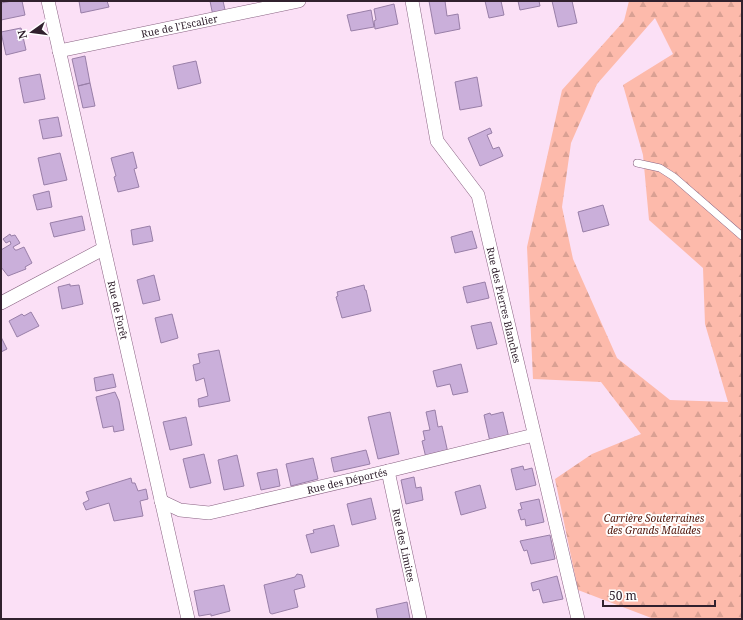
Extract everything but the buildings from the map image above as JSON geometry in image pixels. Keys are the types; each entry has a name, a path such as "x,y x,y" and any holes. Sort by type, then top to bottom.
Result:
{"street":[{"name":"Rue de Forêt","path":"48,1 188,619"},
{"name":"Rue de l'Escalier","path":"59,51 299,1"},
{"name":"Rue des Pierres Blanches","path":"412,1 437,141 478,195 578,619"},
{"path":"1,303 103,249"},
{"name":"Rue des Déportés","path":"161,501 180,510 209,513 534,435"},
{"name":"Rue des Limites","path":"388,471 420,619"}],"lane":[{"path":"637,163 660,168 674,177 742,236"}],"green space":[{"name":"Carrière Souterraines des Grands Malades","path":"629,1 742,1 742,619 654,619 578,590 555,479 592,454 641,434 601,382 533,379 527,247 562,90 624,21","holes":["655,18 673,54 623,85 643,155 649,220 703,268 705,324 728,402 670,400 617,358 573,259 562,207 571,143 597,84"]}]}
